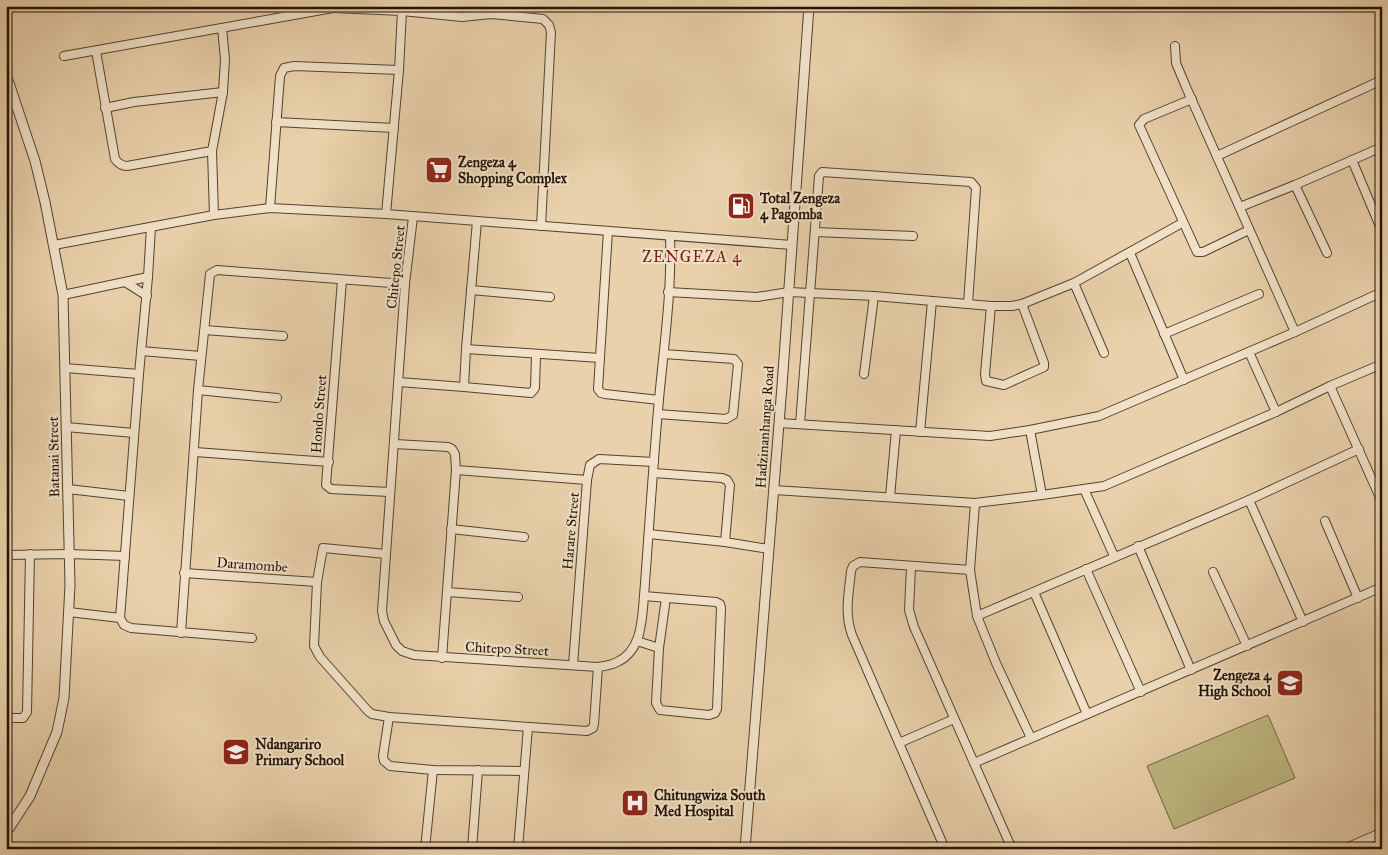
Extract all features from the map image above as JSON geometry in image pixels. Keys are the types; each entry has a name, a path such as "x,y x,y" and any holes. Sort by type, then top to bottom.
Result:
{"street":[{"name":"Hadzinanhanga Road","path":"745,849 774,490 809,6"},
{"path":"64,56 333,7 462,17 491,14 543,19 549,25 550,32 541,226"},
{"path":"386,214 399,70 402,11"},
{"path":"214,214 212,151 223,92 225,59 222,28"},
{"path":"1175,46 1176,63 1295,332"},
{"path":"96,51 115,159 121,165 127,166 212,151"},
{"path":"270,208 280,76 284,68 294,66 399,70"},
{"name":"Batanai Street","path":"6,74 35,161 54,245 62,295 70,612 64,698 57,732 30,796 6,833"},
{"path":"1218,156 1382,80"},
{"path":"105,108 134,102 223,92"},
{"path":"1192,99 1144,119 1140,125 1182,223 1197,252 1203,252 1249,230"},
{"path":"276,122 394,128"},
{"path":"1240,207 1382,147"},
{"path":"1352,160 1379,224"},
{"path":"800,424 819,176 822,172 971,182 976,188 968,304"},
{"path":"1295,185 1327,253"},
{"path":"54,245 214,214 270,208 386,214 792,245"},
{"name":"Chitepo Street","path":"413,217 405,284 381,604 384,621 391,638 398,648 408,654 442,658 598,667 618,662 625,658 637,641 641,627 644,596 664,354 671,259 670,237"},
{"path":"464,387 477,221"},
{"path":"668,292 757,297 788,292 1012,306 1022,304 1074,283 1182,223"},
{"path":"151,227 120,618 124,625 131,628 252,638"},
{"path":"608,232 598,387 601,393 659,400"},
{"path":"815,232 913,236"},
{"path":"1130,253 1184,380"},
{"path":"181,632 208,276 215,270 405,284"},
{"path":"62,295 148,277"},
{"name":"Hondo Street","path":"342,280 326,485 331,488 389,492"},
{"path":"125,282 146,296"},
{"path":"1074,283 1104,353"},
{"path":"471,290 550,297"},
{"path":"779,423 990,436 1100,416 1295,332 1382,292"},
{"path":"1164,334 1259,294"},
{"path":"864,374 874,296"},
{"path":"920,432 932,302"},
{"path":"991,306 986,381 1004,385 1044,367 1022,304"},
{"path":"205,330 283,336"},
{"path":"466,349 600,358"},
{"path":"141,351 201,356"},
{"path":"1249,352 1276,412"},
{"path":"399,382 531,393 535,388 536,354"},
{"path":"658,414 726,419 733,415 738,364 734,359 664,354"},
{"path":"774,490 976,503 1042,496 1104,486 1382,364"},
{"path":"65,368 139,374"},
{"path":"1330,386 1382,502"},
{"path":"198,390 277,398"},
{"path":"66,427 134,433"},
{"path":"890,497 896,430"},
{"path":"1030,430 1042,496"},
{"path":"394,444 452,449 455,454 456,470 442,658"},
{"path":"977,616 1249,500 1359,449"},
{"path":"195,452 329,462"},
{"name":"Harare Street","path":"572,665 587,480 590,465 599,459 654,462"},
{"path":"456,470 587,480"},
{"path":"654,472 722,478 728,481 730,485 725,542"},
{"path":"68,489 129,496"},
{"path":"1084,489 1114,556"},
{"path":"1249,500 1303,622"},
{"path":"976,503 970,570 977,616 996,663 1031,738"},
{"path":"1325,521 1358,598"},
{"path":"451,529 524,537"},
{"path":"649,534 769,549"},
{"path":"1138,546 1192,670"},
{"path":"386,554 323,548 317,582 314,638 316,651 372,714 389,717 583,731 593,728 598,667"},
{"path":"6,718 23,718 27,712 30,554"},
{"path":"6,555 69,554 125,556"},
{"path":"945,849 852,635 847,620 847,610 851,571 860,562 970,570"},
{"path":"911,567 909,610 914,628 1012,849"},
{"path":"1086,569 1141,692"},
{"path":"1213,572 1247,646"},
{"name":"Daramombe","path":"184,573 317,582"},
{"path":"974,763 1382,588"},
{"path":"447,592 518,597"},
{"path":"1034,592 1087,714"},
{"path":"644,596 716,602 721,606 717,709 715,713 709,715 663,711 658,708 656,703 659,648 666,598"},
{"path":"70,612 120,618"},
{"path":"637,641 659,648"},
{"path":"389,717 383,756 384,762 390,766 433,770 523,771"},
{"path":"899,744 954,719"},
{"path":"518,849 528,728"},
{"path":"425,849 433,770"},
{"path":"472,849 478,770"},
{"path":"1345,849 1364,845 1382,833"}],"shaded area":[{"path":"1268,715 1295,778 1174,829 1147,766"}],"place":[{"name":"Zengeza 4 Shopping Complex","path":"439,170"},
{"name":"Total Zengeza 4 Pagomba","path":"741,206"},
{"name":"Zengeza 4 High School","path":"1290,683"},
{"name":"Ndangariro Primary School","path":"236,752"},
{"name":"Chitungwiza South Med Hospital","path":"635,803"}],"district":[{"name":"ZENGEZA 4","path":"692,256"}]}
